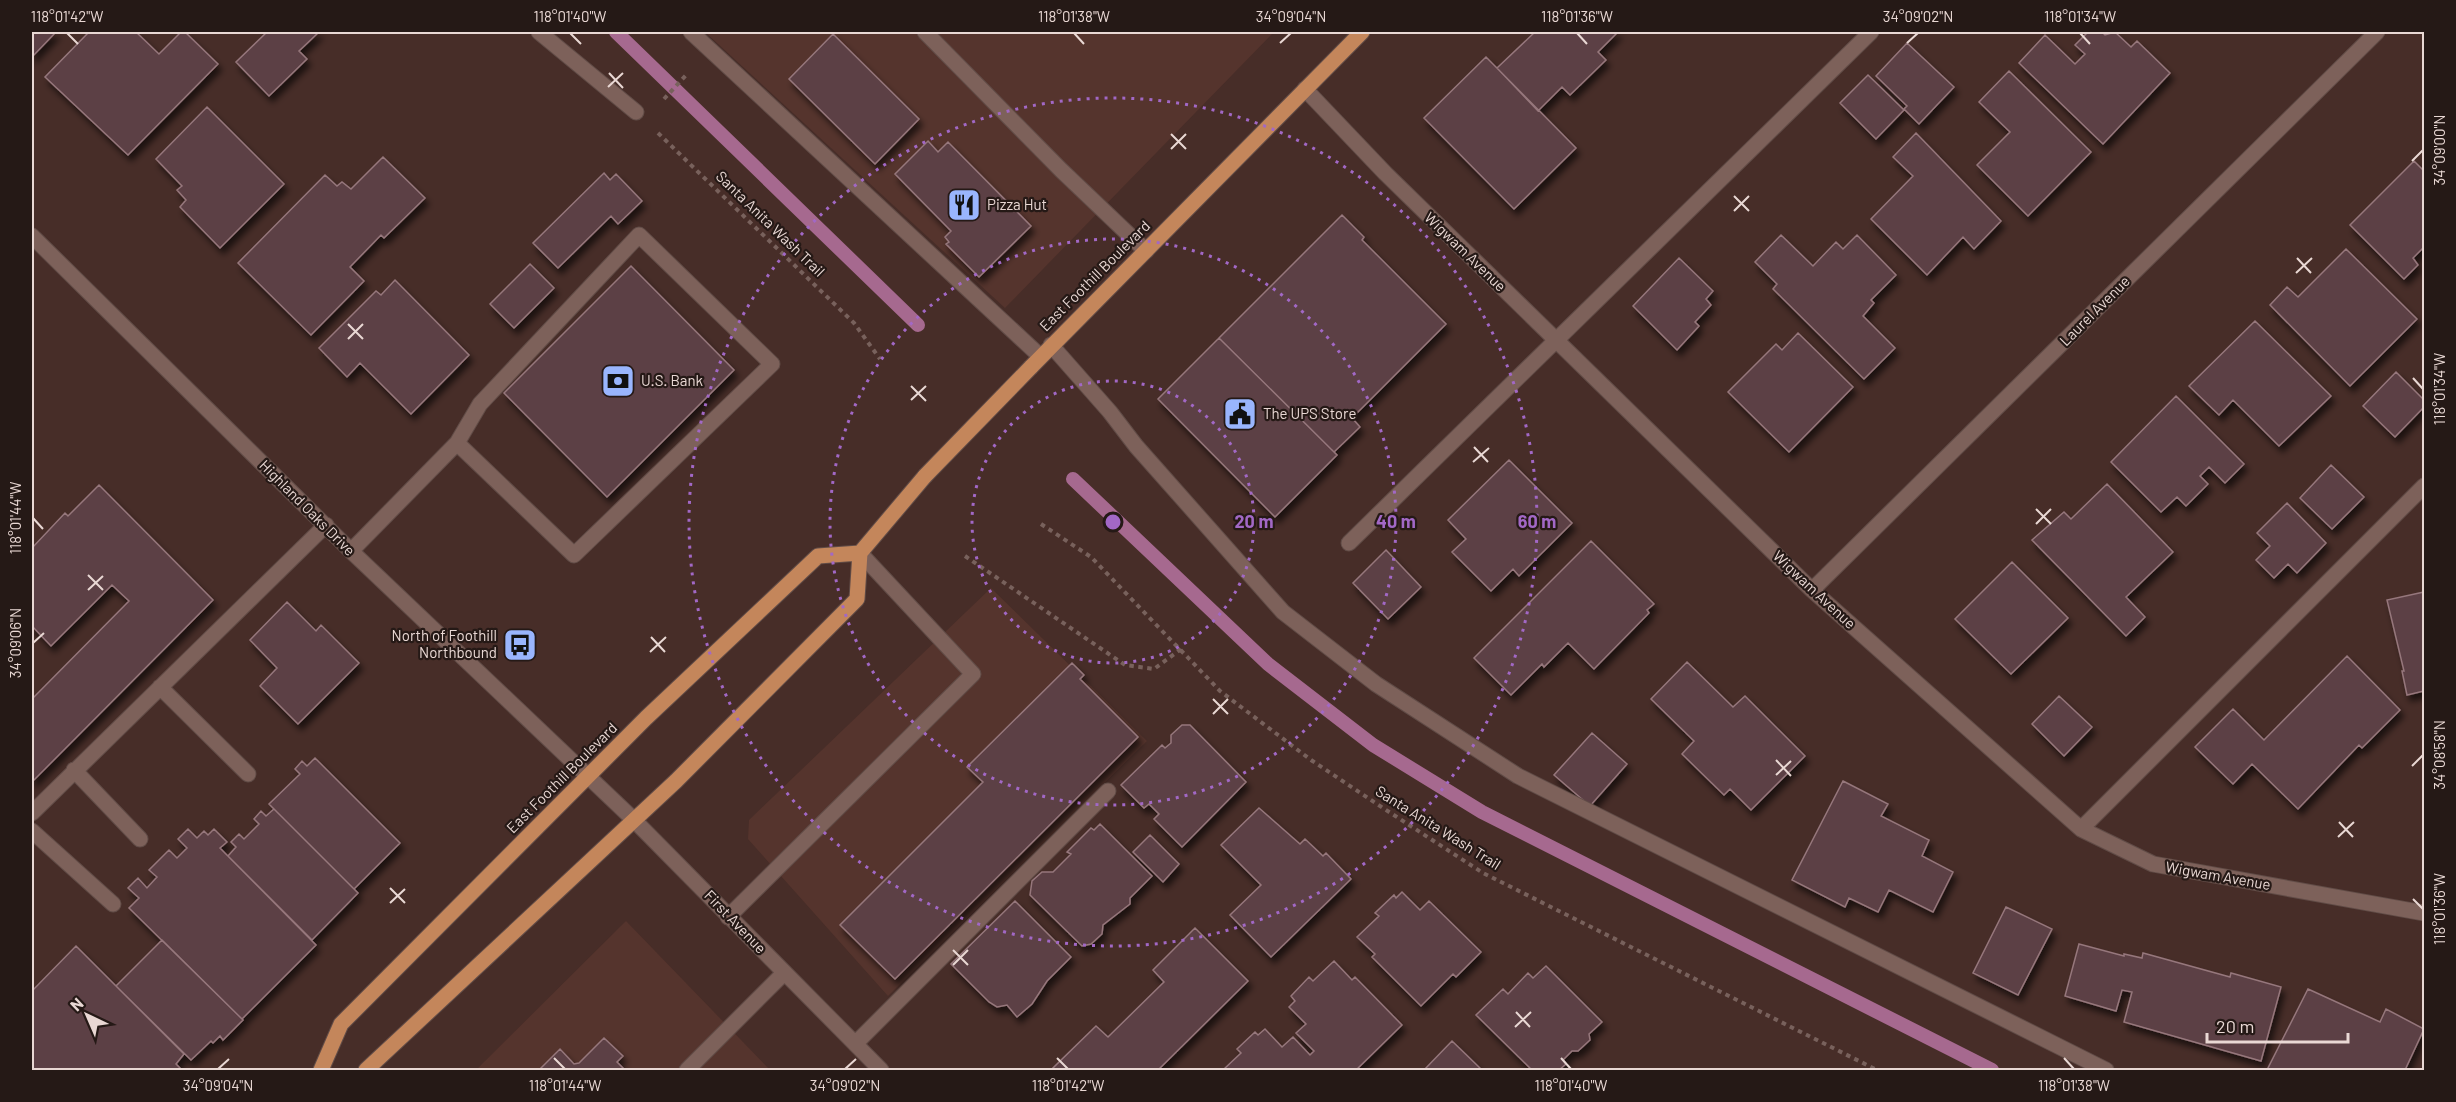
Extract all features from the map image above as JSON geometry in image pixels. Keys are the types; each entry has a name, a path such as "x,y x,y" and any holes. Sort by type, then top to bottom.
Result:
{"main road":[{"name":"East Foothill Boulevard","path":"321,1071 341,1024 587,776 818,556 860,553 925,476 1362,32"},
{"path":"366,1071 676,781 857,599 860,553"}],"street":[{"path":"539,32 636,112"},
{"path":"691,32 1041,356 1110,412 1136,446 1283,612 1376,684 1518,776 2106,1071"},
{"path":"925,32 1061,170 1146,250"},
{"path":"1349,543 1870,32"},
{"name":"Laurel Avenue","path":"1812,590 2377,32"},
{"name":"Wigwam Avenue","path":"1305,89 1384,173 1812,590 2081,829 2153,864 2424,913"},
{"path":"351,551 457,443 480,404 639,235 772,364 574,555 457,443"},
{"name":"Highland Oaks Drive","path":"32,236 351,551 587,776"},
{"path":"2081,829 2424,486"},
{"path":"32,813 326,525"},
{"path":"728,917 973,674 860,553"},
{"path":"160,687 248,774"},
{"path":"74,770 140,839"},
{"name":"First Avenue","path":"587,776 633,819 881,1071"},
{"path":"855,1044 1108,791"},
{"path":"32,831 113,904"},
{"path":"687,1071 784,973"}],"path":[{"path":"662,100 689,71"},
{"name":"Santa Anita Wash Trail","path":"636,112 847,316 880,359"},
{"name":"Santa Anita Wash Trail","path":"1041,524 1091,557 1220,691 1311,760 1483,873 1877,1071"},
{"path":"964,556 1125,665 1154,669 1181,648"}],"shaded area":[{"path":"705,32 1274,32 1005,308"},
{"path":"991,588 1147,741 888,996 748,839 749,820"},
{"path":"626,921 770,1070 476,1070"}],"building":[{"path":"32,32 56,32 32,57"},
{"path":"89,32 136,32 159,54 181,32 185,32 218,64 128,155 45,77"},
{"path":"267,32 319,32 299,51 307,59 269,96 236,62"},
{"path":"1535,32 1618,32 1598,52 1606,60 1570,95 1562,87 1538,111 1497,68"},
{"path":"2088,32 2102,32 2105,35 2115,32 2131,47 2137,41 2170,73 2103,144 2019,63 2045,35 2075,64 2085,54 2075,45"},
{"path":"833,34 919,119 875,164 789,79"},
{"path":"1907,43 1954,87 1919,124 1904,109 1907,106 1876,76"},
{"path":"1486,57 1576,148 1514,209 1424,118"},
{"path":"2009,71 2091,152 2028,216 1977,165 2010,132 1979,102"},
{"path":"1868,75 1904,110 1876,139 1840,103"},
{"path":"207,107 284,184 220,248 180,207 186,200 177,190 182,186 156,159"},
{"path":"1916,133 2001,221 1974,249 1963,237 1927,275 1871,219 1913,176 1893,157"},
{"path":"928,141 938,152 948,142 1031,226 979,277 946,244 949,242 945,237 951,231 895,174"},
{"path":"383,157 425,198 384,238 381,235 350,267 364,281 311,335 238,263 325,175 337,186 342,182 351,189"},
{"path":"2414,161 2424,171 2424,247 2413,258 2418,265 2404,279 2350,225"},
{"path":"604,173 610,180 616,174 642,201 618,224 611,216 558,268 533,243"},
{"path":"1342,215 1364,237 1362,240 1446,324 1352,418 1360,427 1334,452 1219,338"},
{"path":"1781,235 1813,266 1836,242 1843,249 1857,235 1896,275 1871,300 1874,303 1863,316 1895,348 1864,379 1773,289 1777,284 1755,262"},
{"path":"2346,249 2417,319 2350,386 2270,305 2287,287 2298,297"},
{"path":"1679,258 1713,291 1706,299 1711,305 1695,322 1699,326 1677,350 1633,306"},
{"path":"530,264 554,288 514,328 490,304"},
{"path":"631,266 734,370 607,497 504,393"},
{"path":"395,280 469,355 411,414 360,363 347,377 319,348 376,291 381,295"},
{"path":"2255,321 2331,396 2279,446 2233,400 2219,415 2189,386"},
{"path":"1798,333 1853,387 1789,452 1728,392 1776,344 1782,350"},
{"path":"1219,338 1337,455 1275,517 1158,399"},
{"path":"2396,372 2424,400 2424,407 2395,437 2363,406"},
{"path":"2176,396 2244,464 2225,483 2209,467 2200,476 2208,484 2186,506 2177,497 2161,512 2111,462"},
{"path":"1509,460 1572,523 1519,576 1513,569 1491,591 1452,552 1466,539 1448,520"},
{"path":"2331,465 2364,497 2332,529 2300,498"},
{"path":"2107,484 2173,552 2126,597 2145,617 2126,636 2032,540 2064,512 2071,519"},
{"path":"99,485 213,600 32,782 32,699 129,601 112,585 51,646 32,626 32,548 65,513 68,516"},
{"path":"2287,503 2326,543 2297,573 2288,564 2274,578 2256,560 2270,546 2257,533"},
{"path":"1591,541 1654,604 1647,610 1649,613 1594,669 1568,643 1544,667 1542,664 1511,695 1474,658"},
{"path":"1386,550 1421,587 1388,619 1353,583"},
{"path":"2012,562 2068,618 2011,674 1955,619"},
{"path":"2424,592 2424,691 2407,695 2402,671 2404,671 2387,600"},
{"path":"287,602 316,631 321,625 359,663 298,724 260,686 277,668 250,640"},
{"path":"2347,656 2400,710 2362,748 2359,745 2298,809 2252,764 2233,784 2195,747 2233,709 2264,740"},
{"path":"1687,662 1733,707 1745,696 1805,756 1751,810 1730,789 1724,795 1682,754 1694,741 1651,699"},
{"path":"1072,663 1084,675 1080,679 1138,737 895,979 840,925 983,782 967,767"},
{"path":"2059,696 2092,727 2064,756 2032,724"},
{"path":"1182,725 1190,725 1246,782 1182,847 1154,819 1159,814 1149,804 1144,808 1121,785 1162,745 1165,748 1171,743 1171,735"},
{"path":"1592,733 1627,764 1590,806 1554,775"},
{"path":"315,758 400,843 354,889 269,804 300,774 295,769 302,761 307,766"},
{"path":"1843,781 1888,804 1881,816 1929,840 1922,856 1953,872 1933,912 1889,890 1878,912 1849,898 1845,907 1792,880"},
{"path":"1259,808 1300,844 1305,839 1323,856 1326,853 1351,879 1271,957 1230,915 1261,885 1221,845"},
{"path":"274,809 358,893 312,940 228,856 236,847 231,842 239,834 244,839 259,824 254,819 261,811 266,816"},
{"path":"1100,824 1152,876 1130,898 1130,904 1103,925 1102,934 1091,944 1082,946 1030,895 1032,881 1042,872 1053,872 1071,854 1067,852 1091,828 1094,830"},
{"path":"188,829 197,838 204,831 208,835 214,829 227,842 220,848 316,945 242,1019 129,908 139,898 128,888 138,878 147,888 157,877 149,870 169,850 177,858 187,848 178,839"},
{"path":"1150,835 1179,864 1163,882 1133,852"},
{"path":"1402,892 1420,910 1429,901 1481,952 1456,977 1453,974 1421,1006 1372,957 1375,954 1357,937 1379,916 1375,913 1394,895 1396,898"},
{"path":"1015,901 1071,957 1047,981 1032,1004 1017,1017 1007,1005 997,1007 989,1002 951,964"},
{"path":"2006,907 2052,929 2018,995 1973,973"},
{"path":"1195,928 1248,981 1158,1070 1056,1070 1053,1068 1096,1026 1108,1037 1164,982 1153,970"},
{"path":"162,940 243,1020 223,1040 220,1036 213,1043 211,1041 191,1060 116,986"},
{"path":"2079,944 2124,956 2124,954 2142,958 2143,953 2230,977 2231,973 2281,987 2261,1061 2124,1022 2132,992 2122,990 2116,1011 2065,996"},
{"path":"76,946 184,1054 176,1064 180,1068 178,1070 32,1070 32,991"},
{"path":"1334,961 1352,980 1355,977 1402,1025 1356,1070 1223,1070 1241,1053 1237,1049 1255,1032 1258,1035 1265,1029 1282,1047 1293,1037 1310,1055 1314,1051 1296,1033 1306,1024 1289,1007 1295,1001 1291,996 1309,977 1313,981"},
{"path":"1546,966 1602,1022 1589,1034 1590,1040 1578,1051 1572,1051 1563,1060 1566,1064 1559,1070 1532,1070 1476,1015 1503,989 1508,994 1528,973 1533,978"},
{"path":"2308,989 2380,1022 2386,1009 2424,1029 2405,1070 2267,1070"},
{"path":"604,1038 623,1056 617,1062 625,1070 539,1070 560,1049 574,1064 579,1063"},
{"path":"1452,1041 1482,1070 1424,1070"}],"waterway":[{"path":"616,32 918,325"},
{"path":"1073,479 1268,664 1373,745 1482,812 1992,1070"}],"place":[{"name":"Pizza Hut","path":"964,205"},
{"name":"U.S. Bank","path":"618,381"},
{"name":"The UPS Store","path":"1240,414"},
{"name":"North of Foothill Northbound","path":"520,645"}]}
